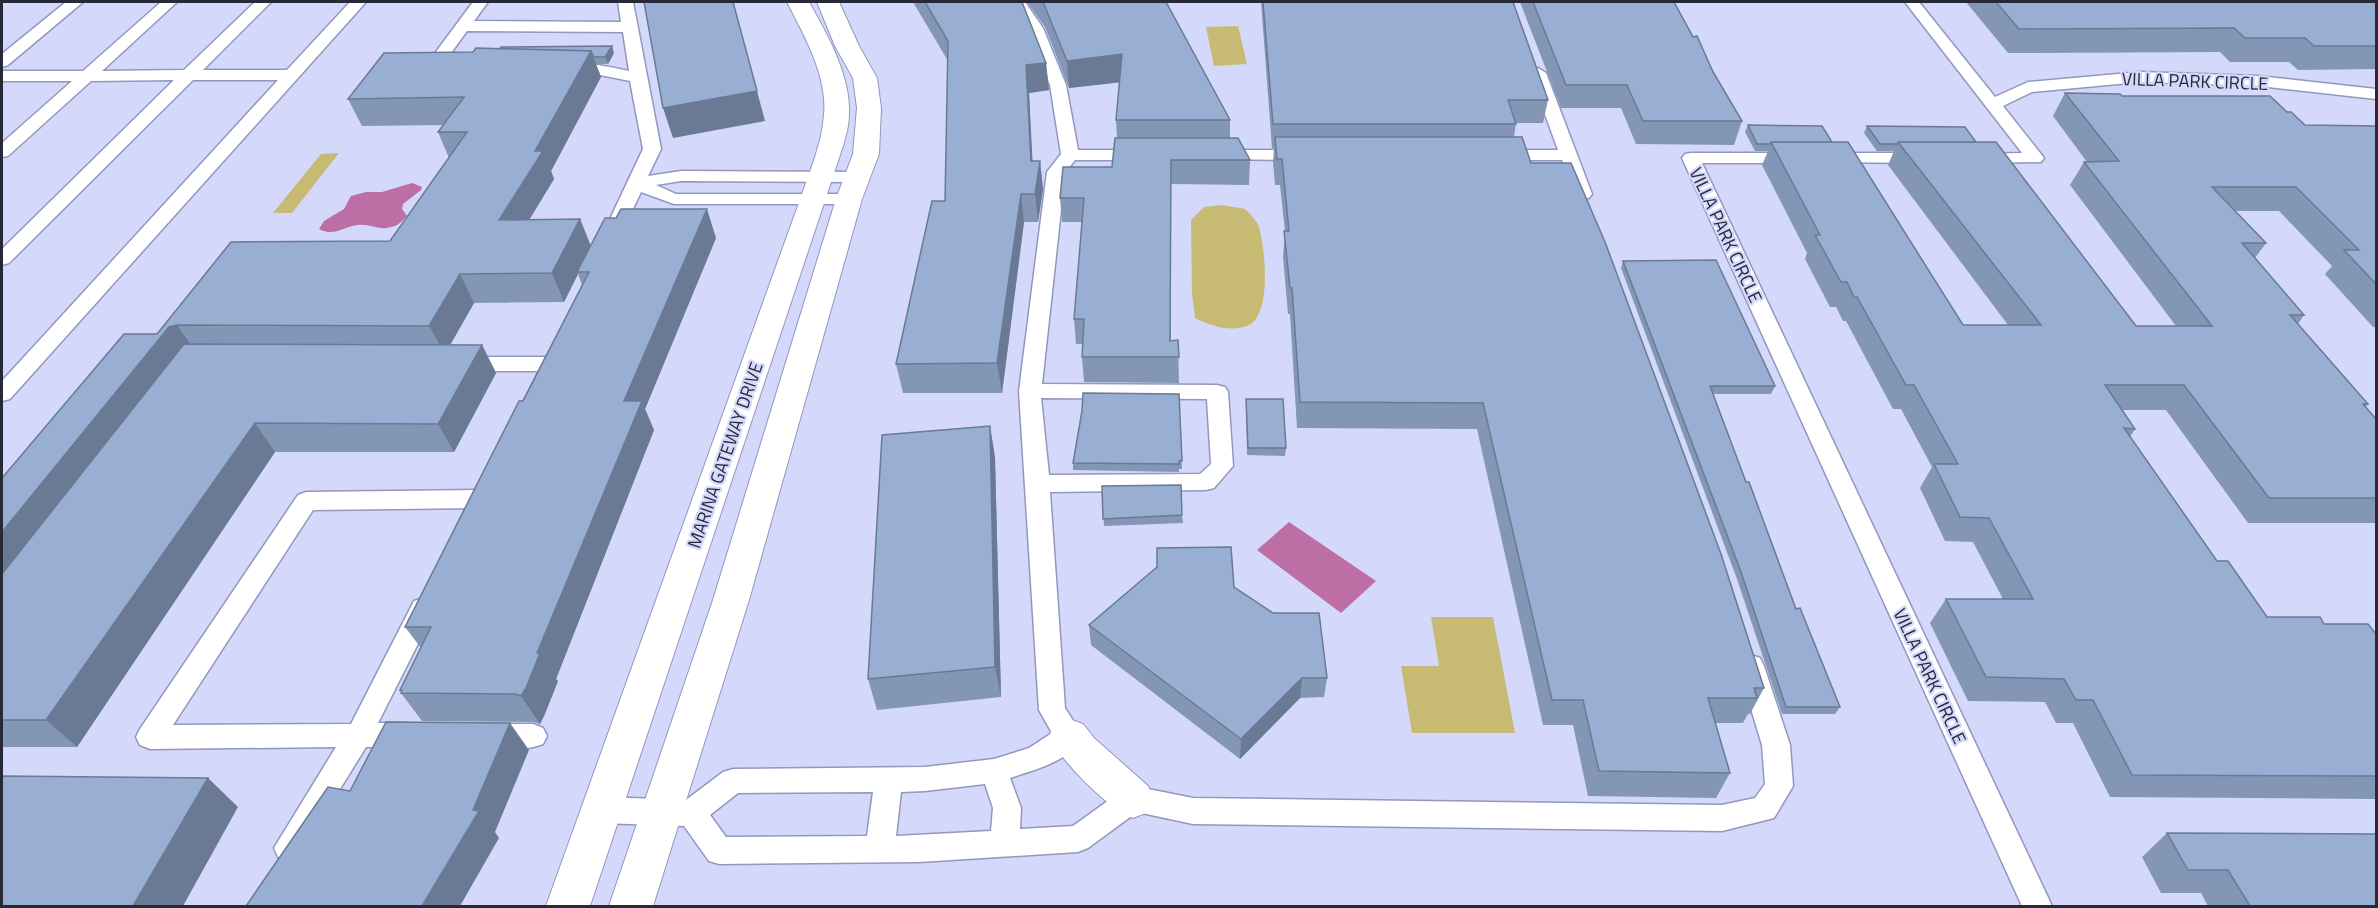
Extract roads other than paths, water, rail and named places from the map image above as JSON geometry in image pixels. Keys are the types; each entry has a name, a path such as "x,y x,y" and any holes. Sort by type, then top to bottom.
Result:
{"street":[{"name":"MARINA GATEWAY DRIVE","path":"568,906 817,188 837,114 830,76 816,38 798,2"},
{"path":"631,906 677,813 731,600 853,188 866,154 869,108 866,78 847,45 828,2"},
{"path":"1069,736 1080,750 1133,799"}],"lane":[{"path":"2,62 75,2"},
{"path":"2,152 169,2"},
{"path":"2,260 263,2"},
{"path":"2,394 358,2"},
{"path":"456,69 432,68 480,2"},
{"path":"600,257 652,149 626,2"},
{"path":"1018,2 1035,28 1058,85 1062,119 1070,155"},
{"path":"1912,2 1994,104"},
{"path":"461,26 631,27"},
{"path":"1531,54 1590,214"},
{"path":"552,69 600,70 638,78"},
{"path":"2,76 291,75"},
{"name":"VILLA PARK CIRCLE","path":"2037,906 1691,158 2035,158 1994,104 2028,87 2140,77 2259,81 2376,94"},
{"path":"1070,155 1164,155"},
{"path":"602,810 677,813 733,781 940,778 994,771 1036,757 1069,736 1052,710 1030,392 1056,172 1070,155"},
{"path":"1199,155 1316,155"},
{"path":"1480,155 1568,155"},
{"path":"635,183 681,176 817,188 853,188"},
{"path":"635,183 674,199 817,188 853,188"},
{"path":"442,364 542,373 557,343"},
{"path":"1030,392 1217,392 1222,466 1206,482 1038,484"},
{"path":"428,735 150,737 306,501 478,499"},
{"path":"278,865 358,735 430,593"},
{"path":"677,813 719,851 880,850 1005,845 1078,839 1133,799 1193,811 1722,818 1764,809 1779,786 1776,746 1744,646"},
{"path":"463,735 533,736"},
{"path":"994,771 1007,808 1005,845"},
{"path":"880,850 888,779"}]}
